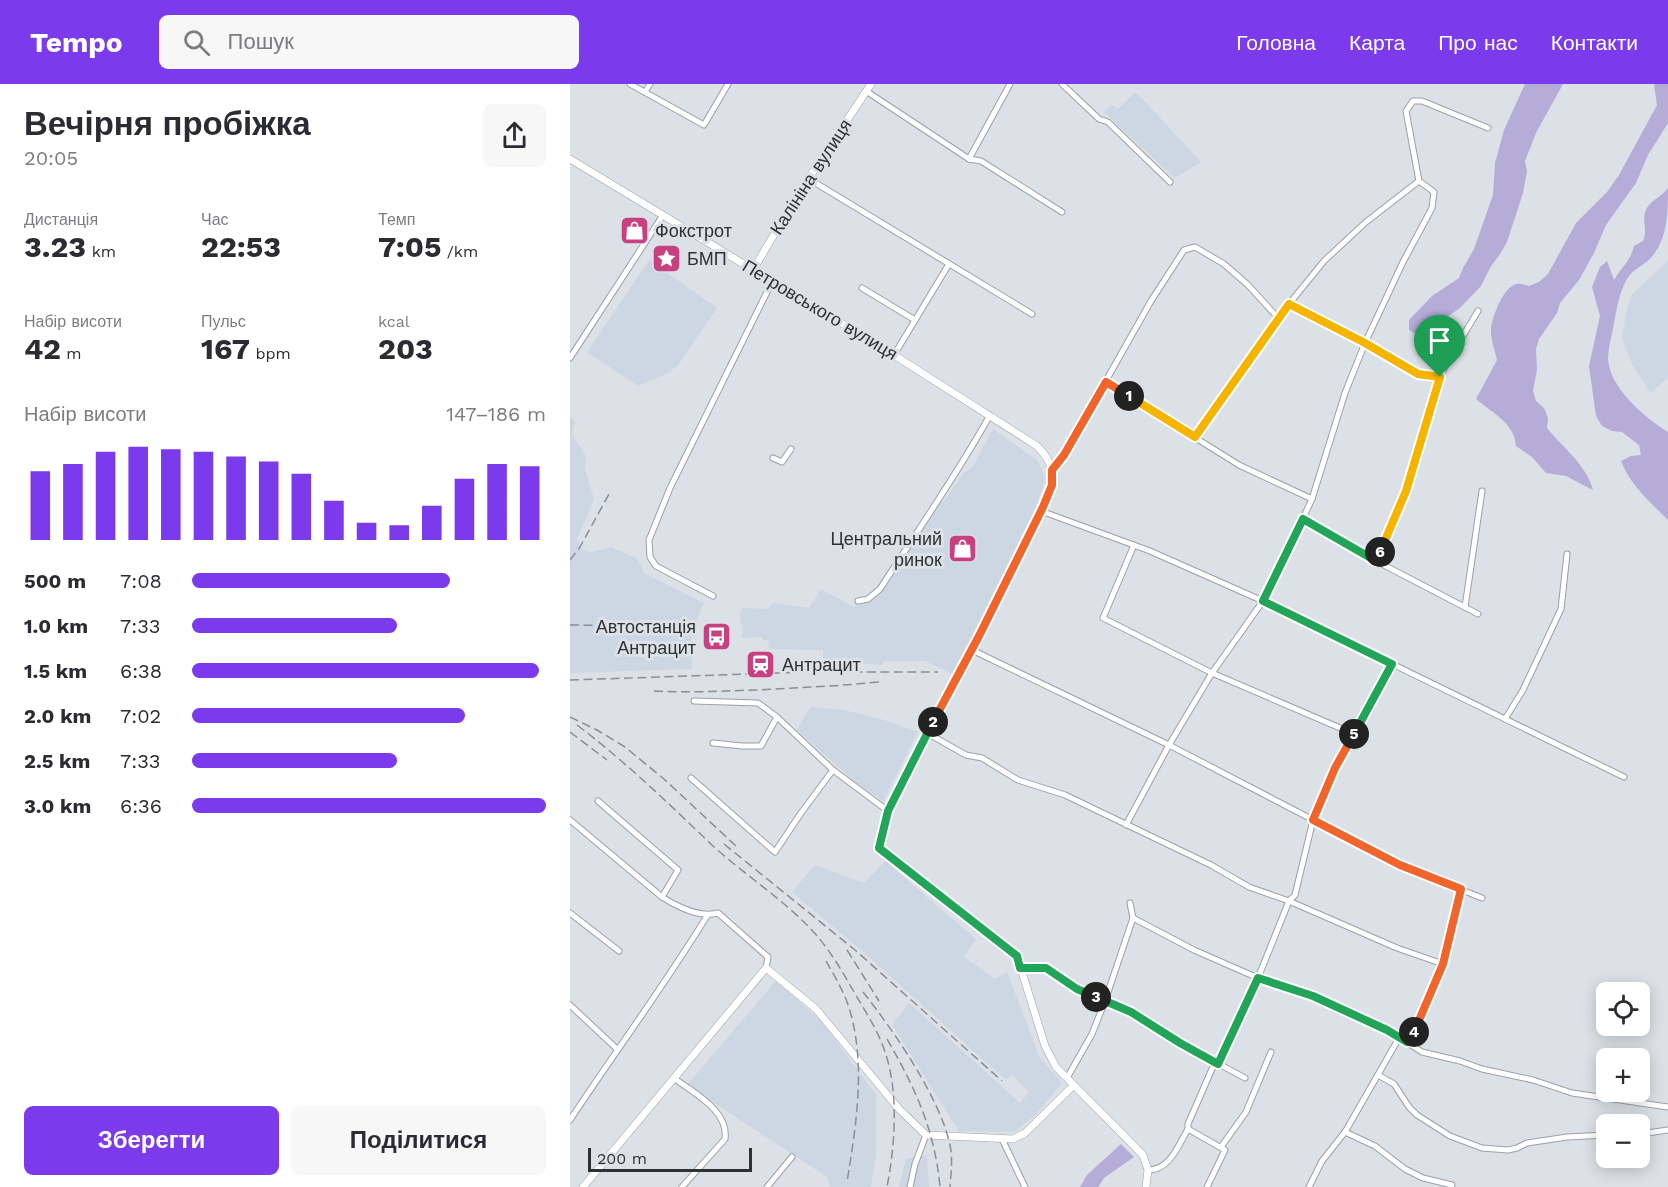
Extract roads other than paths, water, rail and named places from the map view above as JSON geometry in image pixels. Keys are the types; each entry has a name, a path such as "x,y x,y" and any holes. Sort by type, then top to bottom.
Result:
{"street":[{"path":"630,84 704,126 728,84"},
{"path":"645,92 650,84"},
{"name":"Калініна вулиця","path":"753,270 871,84"},
{"path":"969,159 1010,84"},
{"path":"1062,84 1099,118 1108,122 1170,182"},
{"path":"866,91 969,159 981,161 1062,212"},
{"path":"1126,825 1169,745 1212,673 1263,601 1312,499 1345,393 1365,343 1403,262 1432,208 1434,192 1419,181 1406,111 1413,101 1422,100 1488,128"},
{"name":"Петровського вулиця","path":"570,159 990,415 1037,446 1046,456 1052,470"},
{"path":"809,179 1032,314"},
{"path":"1195,437 1289,304 1324,261 1366,222 1419,181"},
{"path":"570,358 663,215"},
{"path":"1146,1187 1148,1170 1143,1155 1056,1067 1045,1046 1017,956 879,848 888,811 1041,511 1052,485 1052,470 1064,455 1151,301 1184,250 1195,247 1224,264 1248,285 1279,319"},
{"path":"894,355 949,264"},
{"path":"713,596 656,566 650,557 649,540 670,488 710,405 748,335 772,282"},
{"path":"862,288 915,320"},
{"path":"1289,304 1365,343 1418,374 1440,377"},
{"path":"1376,561 1406,491 1440,377 1478,311"},
{"path":"1106,382 1239,465 1312,499"},
{"path":"858,601 868,599 880,589 949,482 963,465 990,415"},
{"path":"773,458 783,462 791,449"},
{"path":"1465,607 1482,491"},
{"path":"1041,511 1134,545 1263,601 1624,777"},
{"path":"1303,519 1376,561 1478,614"},
{"path":"1134,545 1103,618 1212,673 1354,734"},
{"path":"1505,719 1523,690 1561,609 1567,554"},
{"path":"972,650 1169,745 1400,865 1482,897"},
{"path":"1148,1170 1158,1170 1168,1162 1188,1129 1188,1124 1258,978 1289,901 1295,895 1313,820 1335,768 1392,664"},
{"path":"694,701 758,703 777,717 833,770 888,811"},
{"path":"713,743 742,747 761,746 777,717"},
{"path":"927,733 966,755 982,758 1018,780 1065,795 1211,865 1249,887 1289,901 1397,948 1443,964"},
{"path":"691,778 775,852 833,770"},
{"path":"598,801 678,870 662,897"},
{"path":"570,820 662,897 707,916 718,913 768,957 766,968 583,1187"},
{"path":"1407,1042 1418,1025 1443,964 1461,889"},
{"path":"1067,1078 1092,1034 1105,1001 1133,918 1130,903"},
{"path":"570,913 619,951"},
{"path":"570,1120 616,1049 670,977 707,916"},
{"path":"1133,918 1194,950 1258,978 1313,996 1387,1030 1422,1052 1482,1069 1533,1080 1572,1093 1668,1107"},
{"path":"766,968 816,1009 899,1109 926,1135 1013,1139 1025,1133 1073,1086"},
{"path":"1020,968 1046,968 1077,989 1131,1012 1180,1043 1245,1078"},
{"path":"570,1005 616,1049"},
{"path":"1309,1187 1322,1161 1345,1132 1399,1038"},
{"path":"1221,1147 1246,1112 1271,1052"},
{"path":"1378,1075 1394,1084 1417,1115 1450,1136 1482,1148 1508,1150 1516,1149 1527,1143 1596,1136"},
{"path":"674,1078 713,1108 726,1129 725,1139 682,1187"},
{"path":"1188,1129 1225,1150 1207,1187"},
{"path":"1650,1133 1668,1130"},
{"path":"1345,1132 1375,1146 1405,1169 1423,1178 1452,1185"},
{"path":"910,1187 915,1164 926,1135"},
{"path":"1002,1139 1024,1187"},
{"path":"767,1187 792,1157"}],"railway":[{"path":"570,560 580,547 609,494"},
{"path":"570,625 650,626"},
{"path":"570,680 807,672 938,672"},
{"path":"654,691 755,690 879,682"},
{"path":"570,717 625,747 664,779 736,846"},
{"path":"577,725 630,768 713,846 799,917 817,935 834,958 875,1028 889,1068 894,1119 887,1187"},
{"path":"570,732 607,760"},
{"path":"724,844 855,950 1002,1081"},
{"path":"847,950 879,1001"},
{"path":"826,961 848,1004 858,1053 858,1096 847,1182"},
{"path":"863,992 902,1045 937,1107 951,1150 950,1187"},
{"path":"887,1039 922,1110 934,1147 940,1187"}],"place":[{"name":"Фокстрот","path":"634,231"},
{"name":"БМП","path":"666,259"},
{"name":"Центральний ринок","path":"963,549"},
{"name":"Автостанція Антрацит","path":"717,637"},
{"name":"Антрацит","path":"761,665"}]}
